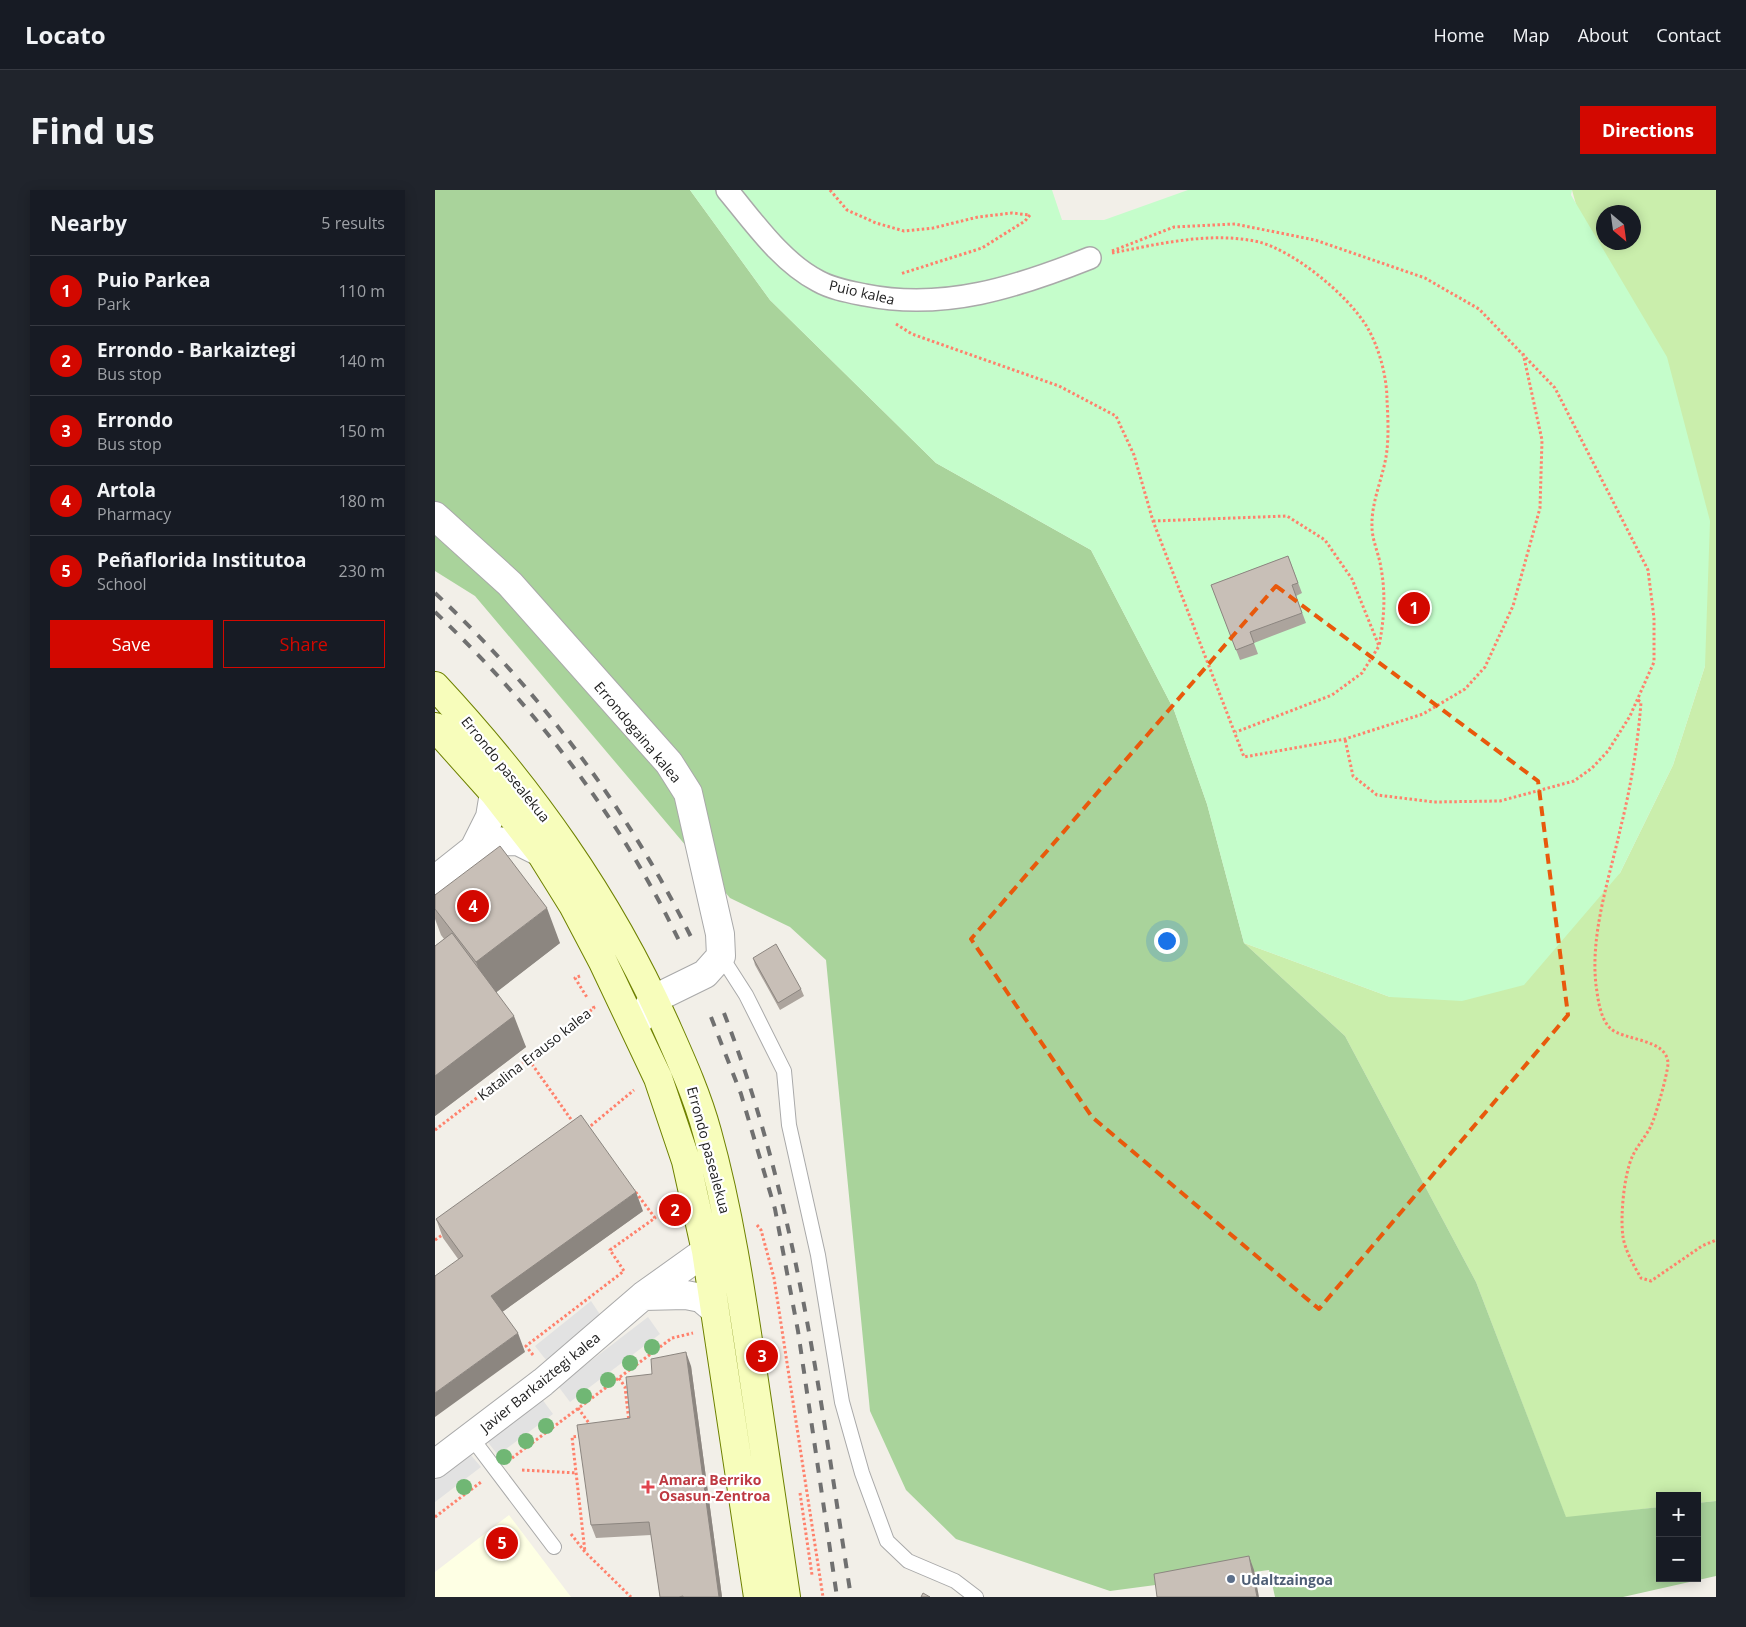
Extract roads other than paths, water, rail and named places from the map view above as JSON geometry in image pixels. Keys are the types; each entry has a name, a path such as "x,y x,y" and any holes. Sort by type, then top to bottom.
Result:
{"main road":[{"name":"Errondo pasealekua","path":"435,686 479,733 533,799 595,892 629,950 654,999 687,1072 706,1131 730,1229 786,1597"},
{"name":"Errondo pasealekua","path":"435,727 494,793 540,852 573,905 635,1026 658,1078 687,1161 706,1251 707,1320 758,1597"}],"street":[{"name":"Puio kalea","path":"727,190 778,251 817,281 848,292 887,300 955,299 1033,281 1090,258"},
{"name":"Errondogaina kalea","path":"435,516 509,584 669,763 688,793 720,934 721,956"},
{"path":"474,850 490,817 494,793"},
{"path":"435,880 474,850 491,842 518,840 540,852"},
{"path":"635,1026 654,999 705,974 721,956"},
{"path":"706,1251 736,1265"},
{"name":"Javier Barkaiztegi kalea","path":"435,1464 543,1382 643,1296 706,1251"},
{"path":"643,1296 686,1295 701,1298 707,1320"}],"lane":[{"path":"721,956 745,994 784,1071 789,1125 818,1255 842,1402 862,1474 887,1541 908,1562 955,1581 976,1597"},
{"path":"471,1436 554,1547"}],"railway":[{"path":"435,593 512,671 581,756 642,847 694,943"},
{"path":"435,612 508,687 574,768 605,811 633,855 659,900 682,947"},
{"path":"724,1013 749,1084 788,1228 816,1375 851,1597"},
{"path":"711,1017 741,1094 775,1209 798,1331 837,1597"}],"place":[{"name":"Puio Parkea","path":"1414,608"},
{"name":"Artola","path":"473,906"},
{"name":"Errondo - Barkaiztegi","path":"675,1210"},
{"name":"Errondo","path":"762,1356"},
{"name":"Amara Berriko Osasun-Zentroa","path":"648,1487"},
{"name":"Peñaflorida Institutoa","path":"502,1543"},
{"name":"Udaltzaingoa","path":"1231,1579"}]}
